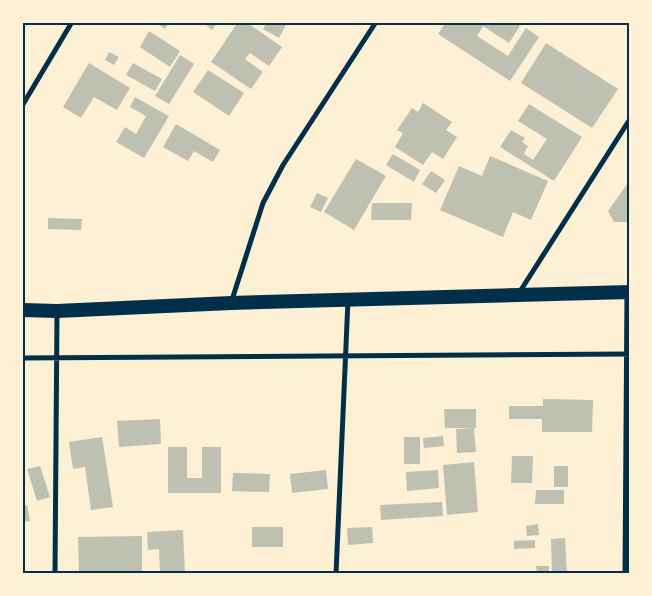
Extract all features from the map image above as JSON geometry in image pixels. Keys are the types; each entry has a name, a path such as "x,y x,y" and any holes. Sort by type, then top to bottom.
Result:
{"highway":[{"path":"22,310 57,311 230,303 628,292"}],"street":[{"path":"22,106 72,22"},
{"path":"230,303 263,203 272,185 376,22"},
{"path":"518,295 630,119"},
{"path":"624,574 628,292"},
{"path":"336,574 348,300"},
{"path":"55,574 55,357 57,311"},
{"path":"22,358 628,354"}],"building":[{"path":"155,22 169,22 165,29"},
{"path":"207,22 215,22 216,24 212,30 205,24"},
{"path":"238,22 246,22 282,47 269,66 250,53 245,59 263,72 251,89 211,62"},
{"path":"267,22 282,22 286,25 279,38 263,29"},
{"path":"446,22 514,22 520,26 509,43 483,26 477,36 508,56 526,28 539,37 510,81 438,34"},
{"path":"149,31 180,51 170,67 140,47"},
{"path":"546,43 618,89 592,128 521,83"},
{"path":"109,52 119,57 114,65 105,60"},
{"path":"180,55 194,64 169,104 155,96"},
{"path":"89,63 130,88 117,110 94,97 81,118 63,107"},
{"path":"133,63 162,79 155,91 126,75"},
{"path":"208,70 244,93 229,116 193,92"},
{"path":"135,97 169,116 144,158 116,142 125,127 136,134 146,116 130,107"},
{"path":"423,103 452,122 446,130 457,137 443,159 432,152 423,165 395,147 403,133 397,130 412,108 418,112"},
{"path":"529,104 582,137 554,181 500,147 511,130 525,138 522,142 528,146 524,154 533,160 547,139 518,121"},
{"path":"176,124 220,150 213,162 194,151 188,161 163,147"},
{"path":"393,154 420,170 414,182 386,165"},
{"path":"490,156 548,181 531,220 513,212 503,237 440,210 459,166 482,176"},
{"path":"356,159 386,176 354,230 324,212"},
{"path":"431,171 445,180 436,193 422,184"},
{"path":"630,180 630,222 614,222 608,211"},
{"path":"317,193 328,198 321,212 310,207"},
{"path":"372,203 412,203 411,220 371,220"},
{"path":"48,218 82,219 81,230 48,229"},
{"path":"543,399 593,400 592,432 542,432 542,419 509,419 509,406 543,406"},
{"path":"444,409 476,409 476,428 474,428 476,452 457,453 456,429 472,428 445,428"},
{"path":"160,419 161,444 119,447 117,421"},
{"path":"443,436 444,446 424,448 423,438"},
{"path":"102,437 113,507 91,510 85,467 73,469 69,442"},
{"path":"404,437 420,437 420,464 404,464"},
{"path":"168,447 187,447 187,478 202,478 202,447 221,447 221,493 168,493"},
{"path":"512,456 533,456 532,483 511,483"},
{"path":"474,462 478,512 447,515 443,465"},
{"path":"40,466 50,497 37,501 27,469"},
{"path":"554,466 568,466 568,487 554,487"},
{"path":"326,470 328,489 292,493 290,474"},
{"path":"438,470 439,488 407,491 406,472"},
{"path":"233,473 270,474 269,492 232,491"},
{"path":"536,490 564,490 564,504 535,504"},
{"path":"442,502 443,516 381,520 380,505"},
{"path":"27,505 30,521 22,522 22,506"},
{"path":"538,524 539,535 527,536 526,526"},
{"path":"252,527 283,527 283,547 252,547"},
{"path":"372,527 373,543 348,545 347,528"},
{"path":"183,530 185,574 160,574 159,549 148,550 147,532"},
{"path":"142,536 142,574 79,574 78,537"},
{"path":"565,538 567,574 552,574 551,539"},
{"path":"535,540 535,548 514,549 514,541"},
{"path":"536,566 549,566 549,574 537,574"}]}
